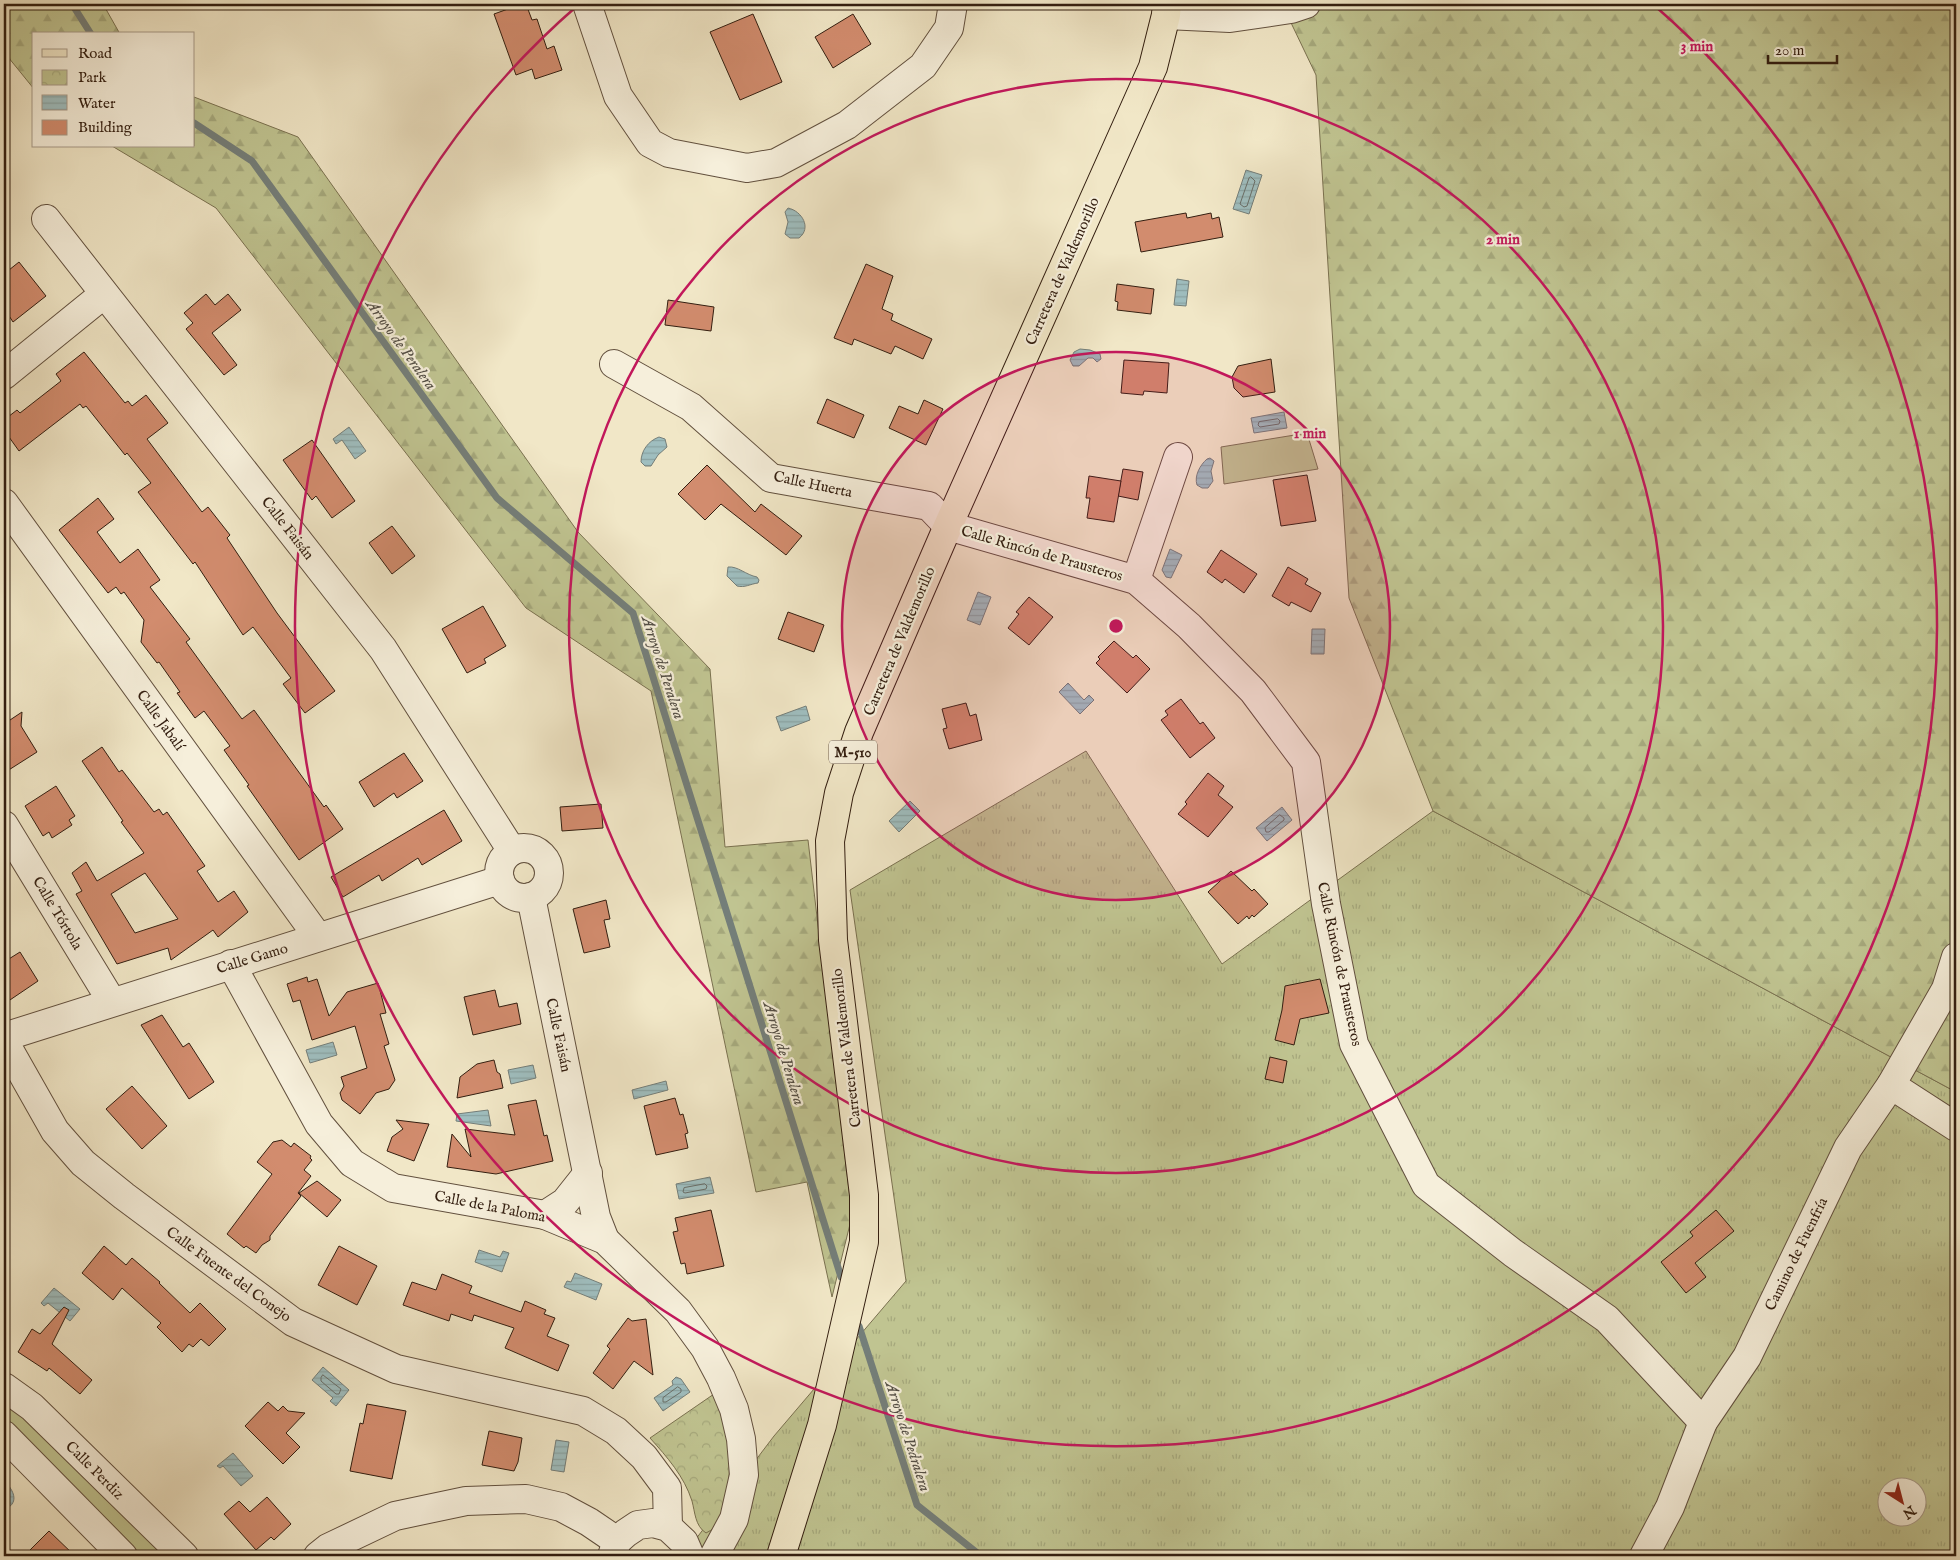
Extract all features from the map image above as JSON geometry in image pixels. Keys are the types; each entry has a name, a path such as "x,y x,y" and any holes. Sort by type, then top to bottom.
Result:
{"main road":[{"name":"Carretera de Valdemorillo","path":"781,1554 822,1425 864,1242 864,1195 833,940 830,841 839,793 859,732 948,526 1153,67 1166,9"}],"street":[{"path":"587,4 618,96 650,143 669,153 747,168 776,162 847,125 923,66 949,28 954,4"},
{"path":"1166,9 1230,18 1291,9 1306,4"},
{"name":"Calle Faisán","path":"46,219 383,649 512,851"},
{"path":"4,375 104,294"},
{"name":"Calle Huerta","path":"614,364 691,407 770,478 929,506 948,526"},
{"name":"Calle Rincón de Prausteros","path":"1136,580 1178,457"},
{"name":"Calle Jabalí","path":"4,503 318,937"},
{"name":"Calle Rincón de Prausteros","path":"948,526 1136,580 1189,626 1254,691 1306,762 1326,904 1354,1044 1426,1185 1513,1254 1607,1319 1703,1422"},
{"name":"Calle Tórtola","path":"4,825 112,1002"},
{"path":"522,847 533,849 542,854 548,863 550,874 547,884 540,893 530,898 521,898 512,895 504,888 500,880 499,869 504,858 512,851 522,847"},
{"name":"Calle Gamo","path":"4,1037 500,880"},
{"name":"Calle Faisán","path":"530,898 596,1217 605,1240"},
{"name":"Camino de Fuenfría","path":"1644,1556 1670,1507 1703,1422 1746,1357 1848,1148 1891,1085 1946,989 1956,957"},
{"name":"Calle de la Paloma","path":"231,964 319,1124 352,1163 393,1188 545,1214 605,1240 678,1311 705,1348 721,1378 734,1409 742,1439 744,1475 734,1519 719,1547 703,1547 681,1542 653,1523 638,1525 615,1548"},
{"name":"Calle Fuente del Conejo","path":"4,1041 55,1130 83,1163 292,1322 396,1369 583,1411 616,1431 650,1465 667,1488 681,1542"},
{"path":"1891,1085 1956,1126"},
{"path":"545,1214 565,1202 588,1173"},
{"name":"Calle Perdiz","path":"4,1387 32,1407 184,1556"},
{"path":"4,1435 122,1556"},
{"path":"318,1556 328,1548 395,1516 466,1501 526,1499 561,1507 589,1522 615,1548"}],"green space":[{"path":"4,4 103,4 119,32 32,32 32,87 4,52"},
{"path":"1282,4 1956,4 1956,1092 1433,811 1349,598 1316,75"},
{"path":"195,97 298,137 578,532 710,669 725,847 808,840 852,1216 832,1297 807,1182 756,1192 651,691 526,608 216,208 115,148 195,148"},
{"path":"1307,433 1318,469 1224,484 1221,447"},
{"path":"1086,751 1222,964 1433,811 1956,1092 1956,1556 683,1556 774,1436 906,1281 850,890"},
{"path":"714,1394 727,1435 729,1474 726,1504 721,1517 715,1527 706,1533 698,1523 689,1492 680,1475 650,1438"},
{"path":"4,1397 167,1556 141,1556 4,1422"}],"water":[{"path":"1246,170 1262,175 1249,214 1233,209"},
{"path":"788,208 804,220 805,230 799,238 790,238 785,234 788,222 785,212"},
{"path":"1177,279 1189,281 1186,306 1174,305"},
{"path":"1080,349 1100,354 1101,359 1097,362 1093,358 1088,358 1079,366 1073,366 1070,360 1074,352"},
{"path":"1284,412 1287,428 1254,433 1251,418"},
{"path":"349,427 366,451 355,459 342,440 336,444 333,439"},
{"path":"659,437 665,439 667,447 658,455 651,466 645,466 641,462 644,450 648,444"},
{"path":"1210,458 1214,461 1211,471 1213,481 1208,488 1202,488 1197,485 1196,478 1200,467"},
{"path":"1170,549 1182,555 1171,578 1166,577 1162,570"},
{"path":"728,567 757,577 758,583 737,586 727,576"},
{"path":"978,592 991,597 980,625 967,620"},
{"path":"1312,629 1325,629 1324,654 1311,654"},
{"path":"1068,683 1084,700 1089,695 1094,700 1080,714 1059,692"},
{"path":"806,706 810,720 781,731 776,717"},
{"path":"910,801 920,811 899,832 889,821"},
{"path":"1282,807 1292,820 1267,841 1256,828"},
{"path":"333,1042 337,1055 310,1063 306,1050"},
{"path":"533,1065 536,1078 511,1084 508,1070"},
{"path":"666,1081 668,1090 634,1099 632,1090"},
{"path":"488,1110 491,1126 456,1121 457,1114"},
{"path":"710,1177 714,1193 679,1199 676,1184"},
{"path":"479,1250 500,1257 503,1251 509,1253 502,1272 475,1262"},
{"path":"575,1273 602,1284 596,1300 564,1287 567,1281 571,1282"},
{"path":"54,1288 80,1309 70,1321 48,1303 44,1306 41,1303"},
{"path":"323,1367 349,1390 336,1406 330,1401 333,1398 312,1380"},
{"path":"676,1377 681,1379 690,1392 663,1411 654,1398 673,1385 672,1381"},
{"path":"556,1440 569,1442 564,1472 551,1470"},
{"path":"233,1453 253,1476 241,1486 223,1466 220,1468 217,1466"},
{"path":"4,1481 10,1487 14,1498 9,1507 4,1507"}],"building":[{"path":"526,4 532,20 537,19 547,49 554,46 562,70 535,79 532,69 516,75 494,14"},
{"path":"753,14 782,82 740,100 710,32"},
{"path":"853,14 871,44 833,68 815,37"},
{"path":"1186,213 1187,218 1211,213 1212,219 1219,217 1223,237 1141,252 1135,222"},
{"path":"19,262 46,296 13,322 4,308 4,274"},
{"path":"866,264 893,276 882,309 893,314 891,320 932,339 923,359 895,346 891,354 854,339 852,345 834,338"},
{"path":"1117,284 1154,289 1151,314 1117,310 1118,302 1115,301"},
{"path":"206,294 215,305 228,294 241,310 212,333 237,365 224,375 186,329 193,323 184,313"},
{"path":"668,300 714,307 711,331 665,325"},
{"path":"84,352 125,403 128,401 132,406 146,395 168,423 147,439 202,512 208,507 230,535 227,538 277,613 335,691 305,713 283,684 291,678 253,627 243,635 195,562 193,564 138,492 151,483 127,453 125,455 86,406 83,408 80,404 19,451 4,430 4,420 17,410 20,413 61,381 56,374"},
{"path":"1271,359 1275,392 1243,397 1234,388 1232,377 1238,366"},
{"path":"1124,360 1169,363 1167,393 1144,391 1143,395 1121,393"},
{"path":"827,399 864,415 854,438 817,423"},
{"path":"924,400 943,409 926,445 889,428 899,406 918,414"},
{"path":"312,440 355,501 332,518 316,496 312,500 283,460"},
{"path":"707,465 755,512 761,504 802,536 786,555 721,504 705,520 678,494"},
{"path":"1123,469 1143,472 1138,500 1118,496"},
{"path":"1307,475 1316,521 1281,526 1273,480"},
{"path":"1089,476 1121,481 1114,522 1087,518 1090,498 1086,498"},
{"path":"98,498 114,519 97,532 120,563 138,549 160,580 150,587 190,639 186,642 236,711 242,719 254,710 324,807 326,805 343,829 299,860 224,750 230,746 204,711 195,718 177,693 180,692 159,662 157,663 141,642 144,620 124,592 121,594 116,587 108,593 59,530"},
{"path":"392,526 415,556 392,574 369,543"},
{"path":"1221,550 1257,574 1244,593 1225,579 1222,583 1207,572"},
{"path":"1288,567 1308,579 1305,584 1321,593 1311,612 1291,602 1289,606 1272,596"},
{"path":"1029,597 1053,617 1029,645 1008,628 1019,614 1016,612"},
{"path":"483,606 506,646 484,659 486,663 467,673 442,629"},
{"path":"788,612 824,625 814,652 778,639"},
{"path":"1114,641 1133,658 1136,655 1150,669 1127,693 1096,663 1100,659 1098,657"},
{"path":"1181,699 1200,724 1203,722 1215,738 1190,758 1161,720 1168,715 1165,711"},
{"path":"966,703 970,716 976,714 982,740 949,749 943,729 947,728 942,709"},
{"path":"22,712 21,726 37,752 4,773 4,724"},
{"path":"102,747 119,772 122,770 154,812 159,809 163,815 167,812 205,866 197,871 218,902 234,891 248,912 218,937 213,930 171,960 168,948 117,964 76,894 82,891 72,873 86,862 97,881 144,853 121,822 123,821 82,761","holes":["145,873 178,919 135,933 111,894"]},
{"path":"404,753 423,781 397,798 394,793 374,807 359,782"},
{"path":"1208,773 1224,786 1218,795 1233,807 1208,837 1178,814"},
{"path":"56,786 75,816 69,820 72,825 52,838 49,832 43,836 25,806"},
{"path":"601,804 603,828 562,831 560,807"},
{"path":"444,810 462,841 422,865 418,858 382,881 379,875 343,897 331,877"},
{"path":"1231,871 1252,891 1254,889 1268,904 1254,917 1252,915 1249,919 1247,916 1238,924 1208,892"},
{"path":"606,900 610,919 604,920 610,947 584,953 573,909"},
{"path":"20,952 38,981 4,1004 4,962"},
{"path":"307,977 308,982 317,979 329,1016 347,992 378,983 386,1013 380,1014 389,1044 384,1046 395,1080 389,1089 376,1093 360,1114 342,1100 340,1093 344,1086 341,1077 367,1068 355,1026 312,1040 300,1000 293,1002 287,984"},
{"path":"1320,979 1329,1013 1300,1019 1294,1045 1275,1040 1285,986"},
{"path":"495,990 499,1007 517,1003 521,1024 473,1035 464,997"},
{"path":"162,1015 183,1047 189,1043 214,1082 189,1099 141,1025"},
{"path":"1270,1057 1287,1061 1283,1083 1265,1079"},
{"path":"494,1060 503,1088 457,1098 460,1077 477,1064"},
{"path":"132,1086 167,1126 142,1149 106,1109"},
{"path":"675,1098 680,1115 683,1114 688,1133 685,1134 688,1148 656,1155 644,1106"},
{"path":"536,1100 544,1136 547,1135 553,1161 496,1174 447,1167 452,1134 471,1157 465,1129 515,1135 508,1105"},
{"path":"396,1120 429,1124 414,1161 387,1151 392,1137 403,1129"},
{"path":"282,1140 291,1147 294,1143 311,1156 312,1160 304,1170 311,1176 298,1193 301,1196 270,1236 270,1240 262,1245 256,1253 246,1246 244,1248 227,1234 272,1174 257,1162 273,1142"},
{"path":"317,1181 341,1200 327,1217 299,1193"},
{"path":"711,1210 724,1266 687,1274 685,1263 681,1264 673,1232 678,1231 675,1218"},
{"path":"1716,1210 1734,1231 1695,1263 1706,1277 1686,1293 1661,1262 1693,1236 1690,1232"},
{"path":"104,1246 126,1265 132,1258 160,1282 190,1313 200,1303 226,1329 209,1346 201,1339 193,1347 189,1344 182,1352 157,1327 161,1323 122,1288 113,1300 82,1273"},
{"path":"339,1246 377,1266 357,1305 318,1285"},
{"path":"442,1274 472,1286 469,1293 521,1312 525,1301 546,1310 544,1314 555,1318 547,1336 569,1345 558,1371 505,1348 514,1328 474,1315 472,1321 451,1314 449,1321 403,1305 412,1282 436,1290"},
{"path":"64,1307 69,1310 52,1344 92,1380 80,1394 49,1368 47,1371 18,1352 32,1329 40,1334"},
{"path":"628,1318 632,1321 646,1319 653,1375 634,1361 613,1389 593,1373 610,1349 607,1346"},
{"path":"268,1402 278,1411 283,1406 288,1411 305,1413 286,1433 300,1447 283,1464 245,1426"},
{"path":"367,1404 406,1411 392,1479 350,1471 360,1423 363,1424"},
{"path":"489,1431 522,1438 518,1462 514,1471 482,1465"},
{"path":"267,1497 291,1524 274,1540 271,1537 256,1550 224,1514 239,1501 250,1512"},
{"path":"49,1531 75,1556 24,1556"}],"waterway":[{"name":"Arroyo de Peralera","path":"72,4 90,32"},
{"name":"Arroyo de Peralera","path":"195,124 252,161 497,498 633,613 841,1277"},
{"name":"Arroyo de Pedralera","path":"859,1326 917,1505 981,1556"}]}
